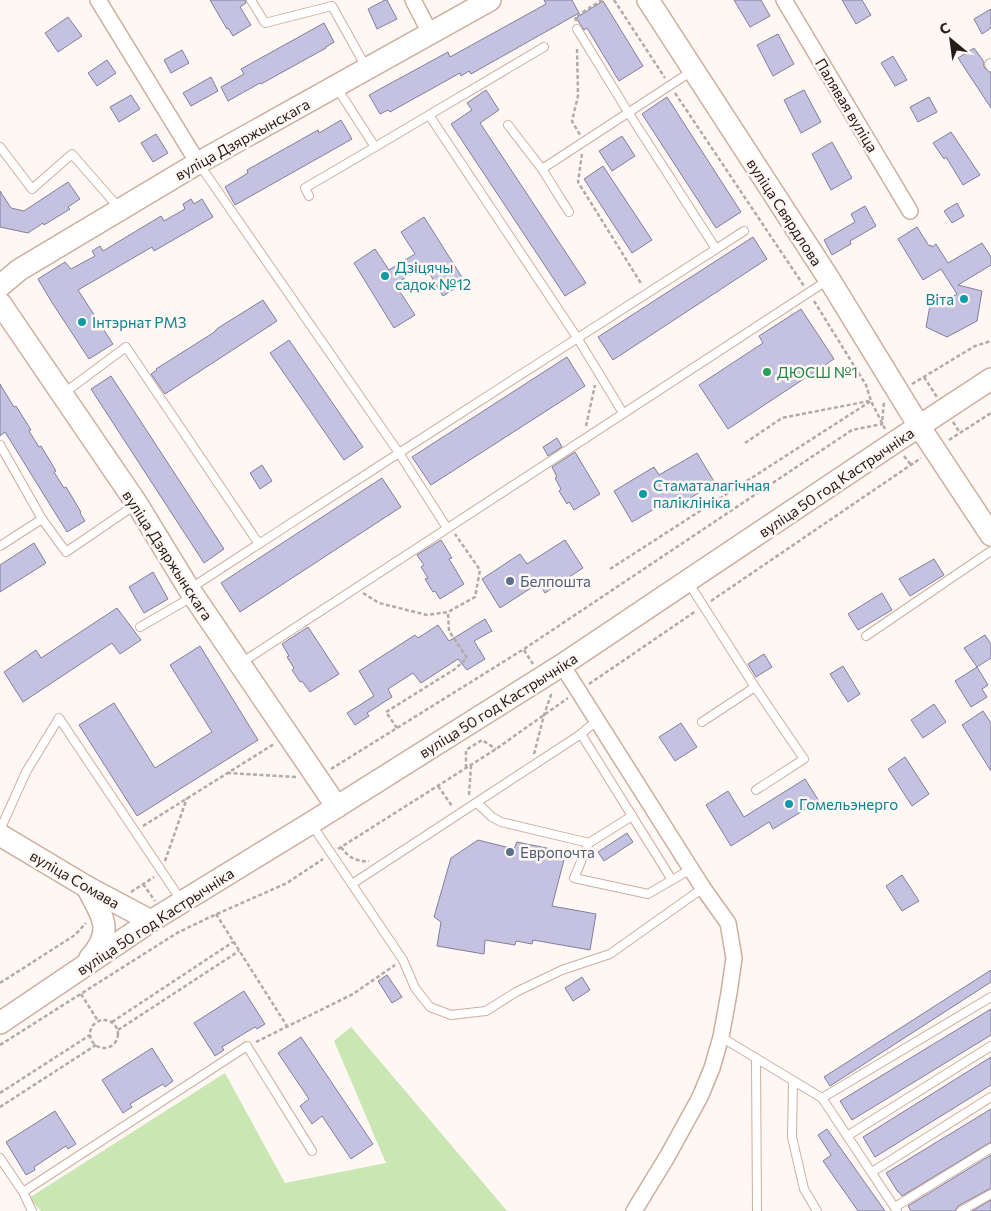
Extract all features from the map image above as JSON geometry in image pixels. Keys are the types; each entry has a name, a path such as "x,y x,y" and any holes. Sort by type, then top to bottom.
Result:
{"main road":[{"name":"вуліца Дзяржынскага","path":"0,286 19,270 198,163 490,0"},
{"name":"вуліца Свярдлова","path":"648,0 829,279 934,450 991,535"},
{"name":"вуліца Дзяржынскага","path":"0,303 137,504 191,593 337,807"},
{"name":"вуліца 50 год Кастрычніка","path":"0,1023 151,921 337,807 562,665 991,379"},
{"name":"вуліца Сомава","path":"0,835 87,887 151,921"},
{"path":"77,971 102,944 105,931 103,919 87,887"}],"street":[{"path":"98,0 198,163"},
{"path":"414,0 430,33"},
{"name":"Палявая вуліца","path":"784,0 910,211"},
{"path":"562,665 691,869 728,923 734,958 730,992 721,1037 712,1068 700,1098 634,1211"}],"lane":[{"path":"251,0 265,23 332,6 367,69"},
{"path":"577,29 716,248"},
{"path":"309,196 305,188 544,47"},
{"path":"542,169 694,70"},
{"path":"336,86 375,147"},
{"path":"429,115 578,339 623,413"},
{"path":"508,125 542,169 569,212"},
{"path":"0,147 32,189 72,154 120,210"},
{"path":"198,163 449,527"},
{"path":"140,626 191,593 259,544 744,231"},
{"path":"240,664 829,279"},
{"path":"62,394 126,347 259,544"},
{"path":"0,445 42,519 66,552 137,504"},
{"path":"0,546 42,519"},
{"path":"866,636 991,551"},
{"path":"688,581 755,687 804,759 756,790"},
{"path":"702,722 755,687"},
{"path":"0,830 26,772 59,718 182,902"},
{"path":"352,884 473,801 581,734 597,720"},
{"path":"581,734 672,880"},
{"path":"473,801 501,822 589,843"},
{"path":"632,816 589,843 574,878 648,894 691,869"},
{"path":"311,823 403,960 415,988 430,1008 452,1015 486,1011 516,992 562,970 610,954 704,888"},
{"path":"822,1098 991,997"},
{"path":"721,1037 822,1098 896,1209 991,1148"},
{"path":"23,1192 247,1046 312,1151"},
{"path":"847,1136 991,1046"},
{"path":"756,1058 758,1211"},
{"path":"793,1081 792,1137 804,1189 817,1211"},
{"path":"872,1172 991,1096"},
{"path":"0,1158 23,1192 32,1211"},
{"path":"961,1211 991,1194"}],"path":[{"path":"614,0 808,293 866,385 882,424"},
{"path":"882,424 884,402 975,346 991,342"},
{"path":"584,439 597,371"},
{"path":"745,443 782,418 871,401"},
{"path":"610,569 871,401"},
{"path":"0,1044 177,933 288,883 331,853 496,749 910,465 991,413"},
{"path":"227,774 317,778 524,649 852,430 882,424"},
{"path":"356,588 379,604 427,615 448,612 475,597 480,570 449,527"},
{"path":"397,728 386,712 455,668 467,658 449,632 448,612"},
{"path":"524,649 551,695 533,756 541,752"},
{"path":"135,831 288,736"},
{"path":"466,768 466,750 482,740 496,749"},
{"path":"471,765 473,801"},
{"path":"438,786 454,808"},
{"path":"341,847 346,854 356,860 372,861"},
{"path":"216,914 287,1026"},
{"path":"112,1022 233,942"},
{"path":"118,1030 240,952"},
{"path":"247,1046 353,994 403,960"},
{"path":"81,994 98,1021"},
{"path":"0,1093 90,1035 93,1026 98,1021 112,1022 118,1030 117,1039 112,1045 103,1048 96,1045 90,1035"},
{"path":"0,1107 96,1045"}],"green space":[{"path":"351,1027 507,1211 41,1211 29,1198 225,1073 285,1183 386,1163 334,1041"}],"building":[{"path":"210,0 245,0 246,3 240,7 251,25 233,36"},
{"path":"387,0 397,19 377,29 368,9"},
{"path":"544,0 572,0 579,13 471,74 469,71 461,76 460,73 390,112 388,110 380,114 369,95 448,52 450,57 546,4"},
{"path":"734,0 761,0 770,16 750,27"},
{"path":"842,0 862,0 871,15 856,24"},
{"path":"603,1 643,66 619,81 587,28 584,30 576,18"},
{"path":"991,9 991,28 982,34 974,19"},
{"path":"68,17 82,36 58,52 45,33"},
{"path":"324,23 334,42 228,101 221,87 244,74 241,69"},
{"path":"778,34 794,64 773,76 757,45"},
{"path":"974,48 984,62 984,67 991,73 991,108 958,58"},
{"path":"182,50 189,63 171,73 164,60"},
{"path":"893,56 907,80 895,86 881,63"},
{"path":"107,60 116,73 97,86 88,73"},
{"path":"211,77 218,91 191,106 183,93"},
{"path":"486,90 499,110 480,123 586,283 565,296 451,124 472,110 467,103"},
{"path":"804,90 821,122 801,133 784,100"},
{"path":"131,95 140,109 119,122 110,107"},
{"path":"667,97 741,212 716,228 642,114"},
{"path":"929,97 937,112 918,122 910,107"},
{"path":"341,120 352,139 235,205 225,187 248,173 247,170 318,130 319,133"},
{"path":"951,132 980,175 963,185 946,157 944,159 933,143"},
{"path":"156,134 168,153 153,162 141,143"},
{"path":"622,136 635,156 612,171 599,151"},
{"path":"832,142 852,178 831,190 812,154"},
{"path":"603,166 652,240 632,253 584,179"},
{"path":"68,182 80,199 68,207 70,209 28,233 0,227 0,191 11,208 24,211"},
{"path":"191,199 194,204 202,199 213,217 154,251 152,247 78,290 113,344 89,359 38,279 65,262 71,269 95,256 92,251 100,246 103,251 161,216 164,221 185,209 183,204"},
{"path":"957,203 964,216 952,223 944,211"},
{"path":"865,206 876,226 850,241 851,244 832,255 824,240 855,222 851,214"},
{"name":"Дзіцячы садок №12","path":"424,217 465,282 443,296 425,266 395,284 415,315 394,328 354,263 375,249 389,270 415,254 401,232"},
{"path":"917,227 929,246 931,245 932,247 936,244 948,263 982,243 991,257 991,265 958,285 982,291 977,321 947,337 926,327 931,300 936,307 957,294 941,269 923,280 898,239"},
{"path":"753,237 767,259 613,360 598,337"},
{"path":"263,300 277,321 165,394 151,374 156,369"},
{"name":"ДЮСШ №1","path":"801,309 834,359 728,429 699,385 763,343 759,336"},
{"path":"289,340 363,447 344,460 270,353"},
{"path":"567,357 585,386 431,485 412,457"},
{"path":"111,376 224,549 204,563 91,389"},
{"path":"0,384 14,407 16,406 31,430 29,431 39,447 41,446 56,471 54,472 64,488 66,487 81,512 85,521 67,532 5,432 0,436"},
{"path":"557,438 562,447 548,456 543,447"},
{"path":"575,452 600,494 574,510 569,502 567,504 559,491 561,489 552,467"},
{"path":"697,453 715,483 677,506 673,498 632,522 614,491 654,467 659,475"},
{"path":"262,465 272,481 260,489 250,473"},
{"path":"382,478 401,507 240,612 221,583"},
{"path":"441,540 452,558 449,559 464,584 440,599 425,579 428,578 421,567 424,565 417,555"},
{"path":"565,540 583,568 545,593 539,583 500,608 482,579 520,554 527,564"},
{"path":"34,543 46,563 0,592 0,565"},
{"path":"934,559 944,575 910,596 899,579"},
{"path":"153,572 168,599 144,613 129,587"},
{"path":"882,593 892,610 858,630 848,614"},
{"path":"117,608 141,640 120,654 112,643 23,702 4,672 36,650 41,658"},
{"path":"485,619 492,631 474,641 485,659 467,670 458,659 421,683 413,673 388,689 392,697 367,713 369,716 355,725 347,713 374,696 359,671 415,635 418,638 438,625 449,641"},
{"path":"308,627 339,674 310,692 292,670 294,668 282,644"},
{"path":"985,635 991,644 991,658 977,667 964,648"},
{"path":"200,646 258,740 137,816 79,725 114,703 155,768 212,732 170,665"},
{"path":"764,654 772,667 756,677 748,664"},
{"path":"843,666 860,694 848,702 830,674"},
{"path":"977,667 988,685 982,689 987,697 971,707 955,681"},
{"path":"934,704 946,722 923,738 911,720"},
{"path":"983,711 991,723 991,771 962,725"},
{"path":"681,723 697,747 675,761 659,737"},
{"path":"905,757 929,794 912,806 888,769"},
{"path":"805,779 819,801 773,829 769,822 731,846 706,805 728,791 744,817"},
{"path":"627,833 633,842 604,861 598,852"},
{"path":"478,840 514,849 517,842 566,852 552,906 596,914 590,950 533,940 532,944 516,941 515,945 485,940 484,954 437,946 441,922 434,917 451,858"},
{"path":"902,875 919,901 902,911 886,886"},
{"path":"991,970 991,982 830,1086 824,1077"},
{"path":"387,975 402,997 392,1003 378,981"},
{"path":"582,977 590,990 573,1001 565,988"},
{"path":"244,991 265,1024 257,1029 255,1027 222,1047 224,1050 215,1056 194,1023"},
{"path":"991,1009 991,1035 852,1120 840,1101"},
{"path":"301,1037 373,1144 351,1159 322,1116 312,1124 300,1106 309,1099 278,1053"},
{"path":"152,1048 173,1081 165,1087 163,1084 130,1104 132,1107 123,1113 102,1080"},
{"path":"991,1057 991,1085 875,1157 863,1137"},
{"path":"991,1109 991,1142 902,1196 898,1192 886,1173"},
{"path":"55,1111 76,1144 68,1149 66,1146 34,1167 35,1170 26,1175 6,1142"},
{"path":"827,1129 885,1211 858,1211 823,1161 831,1155 818,1135"},
{"path":"991,1155 991,1188 958,1206 955,1211 911,1211 908,1206"},
{"path":"991,1200 991,1211 972,1211"}],"place":[{"name":"Дзіцячы садок №12","path":"385,276"},
{"name":"Віта","path":"964,299"},
{"name":"Інтэрнат РМЗ","path":"82,322"},
{"name":"ДЮСШ №1","path":"767,372"},
{"name":"Стаматалагічная паліклініка","path":"643,494"},
{"name":"Белпошта","path":"510,581"},
{"name":"Гомельэнерго","path":"789,804"},
{"name":"Европочта","path":"510,852"}]}
